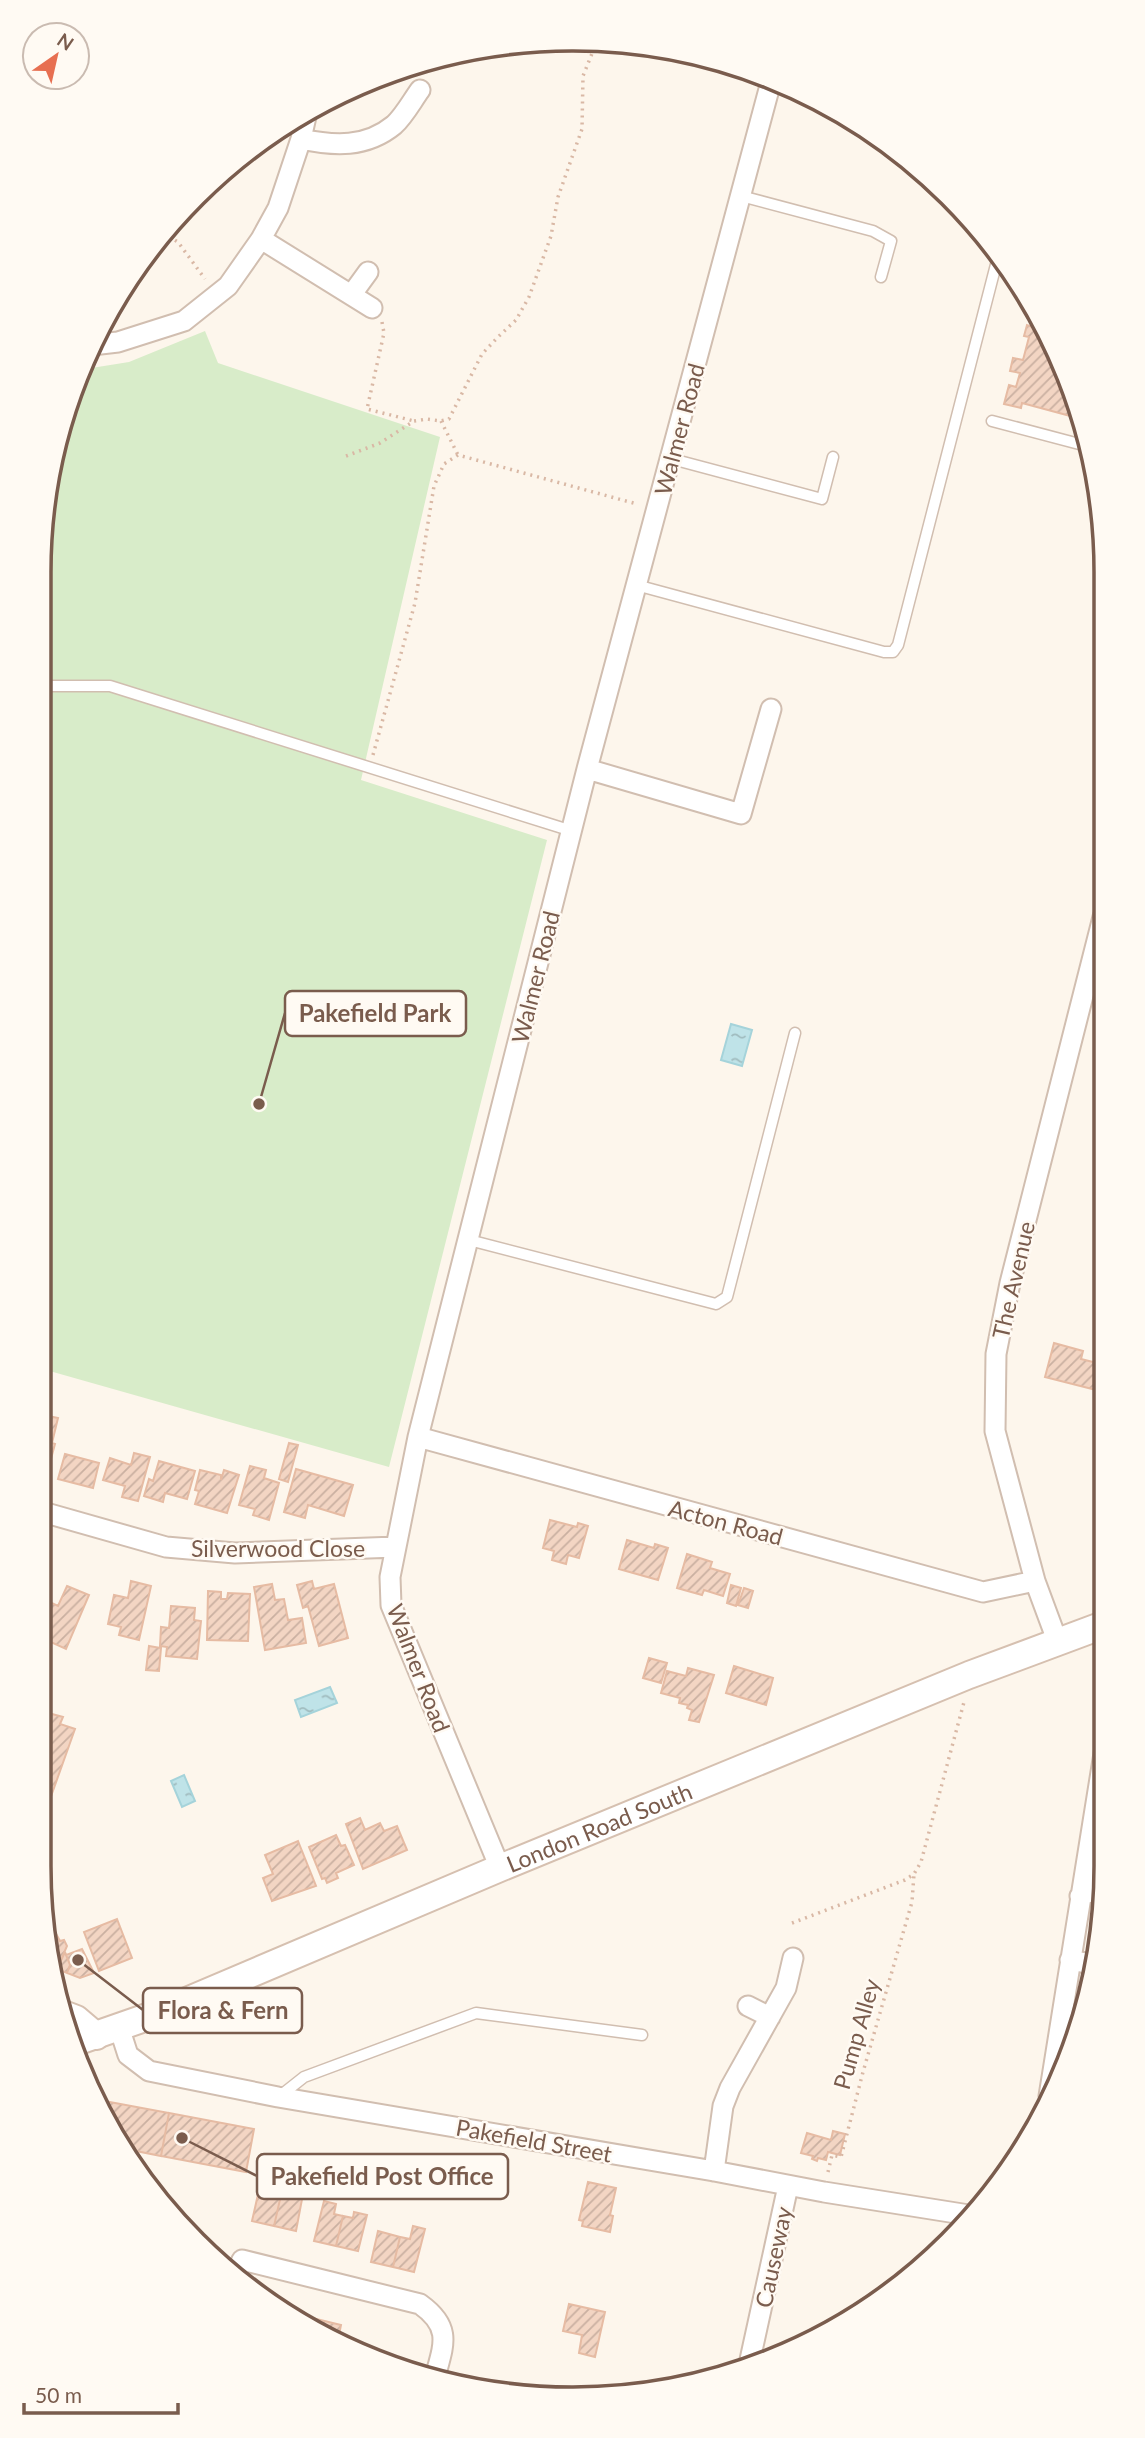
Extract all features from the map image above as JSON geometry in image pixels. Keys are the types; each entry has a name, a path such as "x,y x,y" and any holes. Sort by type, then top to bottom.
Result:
{"main road":[{"name":"London Road South","path":"81,2040 156,2014 500,1868 969,1675 1094,1629"},
{"path":"74,2018 107,2031"}],"street":[{"name":"Walmer Road","path":"500,1868 391,1605 390,1577 418,1437 587,769 770,89"},
{"path":"301,139 330,145 366,142 395,124 420,90"},
{"path":"104,344 118,342 184,321 228,286 261,239 278,208 304,126"},
{"path":"261,239 372,308"},
{"path":"352,294 368,272"},
{"path":"587,769 741,814 771,709"},
{"name":"The Avenue","path":"1058,1643 1035,1581 995,1431 996,1354 1010,1283 1094,952"},
{"name":"Acton Road","path":"418,1437 983,1592 1035,1581"},
{"name":"Silverwood Close","path":"51,1515 166,1548 235,1553 396,1547"},
{"path":"1053,2069 1094,1813"},
{"path":"1080,1896 1093,1890"},
{"path":"714,2171 723,2106 730,2088 786,1988 793,1958"},
{"path":"1070,1960 1085,1963"},
{"path":"748,2007 770,2017"},
{"name":"Pakefield Street","path":"107,2031 128,2055 149,2070 278,2097 961,2214"},
{"name":"Causeway","path":"751,2356 788,2186"},
{"path":"241,2258 420,2304 434,2314 443,2328 444,2342 438,2369"}],"lane":[{"path":"741,196 873,231 891,241 881,276"},
{"path":"636,585 884,652 893,652 898,645 995,268"},
{"path":"992,421 1078,444"},
{"path":"672,459 822,499 833,457"},
{"path":"51,686 110,686 572,831"},
{"path":"469,1240 716,1304 727,1297 795,1034"},
{"path":"278,2097 304,2077 476,2013 642,2035"}],"path":[{"path":"372,308 381,319 384,333 367,409 414,421 449,419 482,355 516,320 528,297 551,236 558,197 582,129 583,76 593,52"},
{"path":"172,238 178,242 215,296"},
{"path":"346,456 380,443 414,421"},
{"path":"441,421 458,455 656,510"},
{"path":"369,768 415,603 434,486 444,464 458,455"},
{"path":"792,1923 905,1880 914,1874 921,1862 969,1675"},
{"name":"Pump Alley","path":"824,2192 832,2155 841,2157 912,1902 914,1874"}],"green space":[{"path":"205,331 218,363 440,437 361,780 547,840 389,1467 51,1371 52,538 61,471 78,405 90,373 92,368 129,362"}],"water":[{"path":"731,1024 752,1030 742,1066 721,1060"},
{"path":"330,1687 337,1703 301,1717 295,1700"},
{"path":"184,1775 195,1801 182,1807 171,1781"}],"building":[{"path":"1027,325 1032,327 1055,373 1070,416 1022,403 1021,408 1004,404 1009,385 1016,387 1020,373 1010,371 1013,358 1023,360 1029,337 1024,336"},
{"path":"1054,1343 1083,1351 1081,1359 1094,1362 1094,1389 1045,1377"},
{"path":"51,1416 58,1418 52,1443 55,1444 51,1459"},
{"path":"289,1443 298,1445 288,1482 279,1479"},
{"path":"134,1453 150,1457 138,1501 122,1497 125,1486 103,1480 110,1458 131,1465"},
{"path":"65,1454 99,1463 93,1488 58,1479"},
{"path":"159,1461 195,1471 187,1499 165,1493 163,1502 144,1496 149,1479 153,1481"},
{"path":"250,1466 266,1470 264,1478 279,1483 269,1520 253,1515 255,1509 239,1505"},
{"path":"296,1469 353,1485 344,1516 308,1505 305,1518 284,1512"},
{"path":"200,1470 221,1475 221,1480 224,1470 239,1475 227,1513 195,1504"},
{"path":"550,1520 577,1527 578,1523 588,1526 579,1558 568,1555 566,1564 552,1560 554,1551 543,1548"},
{"path":"627,1540 654,1548 655,1544 668,1548 658,1580 619,1569"},
{"path":"687,1554 712,1562 710,1568 730,1574 723,1596 704,1590 702,1595 677,1588"},
{"path":"131,1581 151,1586 139,1640 119,1635 121,1627 108,1624 114,1595 128,1598"},
{"path":"312,1581 314,1589 334,1584 348,1638 319,1646 308,1606 303,1608 297,1585"},
{"path":"272,1584 275,1600 284,1599 288,1620 302,1618 306,1643 265,1650 254,1587"},
{"path":"731,1585 741,1588 736,1606 727,1603"},
{"path":"67,1586 89,1595 66,1649 51,1642 51,1603 58,1606"},
{"path":"744,1588 753,1591 748,1608 738,1605"},
{"path":"208,1591 221,1592 221,1599 227,1599 228,1593 250,1594 248,1641 207,1640"},
{"path":"171,1606 195,1608 194,1620 201,1621 197,1659 166,1656 167,1647 160,1646 161,1627 169,1628"},
{"path":"149,1646 161,1648 159,1671 146,1670"},
{"path":"649,1658 667,1663 661,1683 643,1678"},
{"path":"734,1666 773,1678 766,1705 726,1693"},
{"path":"688,1668 714,1675 699,1722 689,1720 692,1710 687,1708 688,1705 679,1703 680,1698 661,1693 667,1671 686,1676"},
{"path":"52,1714 63,1717 60,1724 75,1729 51,1796"},
{"path":"360,1818 365,1830 380,1823 384,1831 397,1826 407,1850 363,1869 346,1824"},
{"path":"336,1835 341,1846 345,1845 354,1865 336,1873 338,1878 327,1883 325,1878 322,1879 309,1847"},
{"path":"298,1841 316,1886 272,1901 263,1878 273,1874 265,1855"},
{"path":"117,1919 132,1958 99,1971 84,1932"},
{"path":"55,1931 60,1941 64,1940 67,1946 60,1962"},
{"path":"82,1949 94,1973 80,1978 67,1973 70,1965 66,1955"},
{"path":"65,1952 70,1965 67,1973 62,1971 60,1962"},
{"path":"108,2102 169,2113 161,2156 137,2151"},
{"path":"169,2113 254,2129 246,2172 161,2156"},
{"path":"833,2131 845,2134 840,2155 828,2152 826,2160 818,2158 817,2161 812,2159 813,2156 801,2153 807,2133 831,2140"},
{"path":"588,2182 616,2188 610,2215 613,2216 610,2232 582,2226 583,2221 579,2220"},
{"path":"259,2190 281,2195 274,2226 252,2221"},
{"path":"292,2191 303,2194 296,2231 274,2226 281,2195 291,2197"},
{"path":"324,2201 336,2204 334,2214 343,2216 336,2246 314,2241"},
{"path":"354,2212 367,2215 358,2251 336,2246 343,2216 353,2218"},
{"path":"413,2226 425,2229 414,2272 393,2267 400,2237 410,2239"},
{"path":"378,2231 400,2237 393,2267 371,2262"},
{"path":"569,2304 605,2312 595,2357 579,2353 582,2335 563,2331"},
{"path":"315,2319 341,2325 340,2332"}],"place":[{"name":"Pakefield Park","path":"259,1104"},
{"name":"Flora & Fern","path":"78,1960"},
{"name":"Pakefield Post Office","path":"182,2138"}]}
